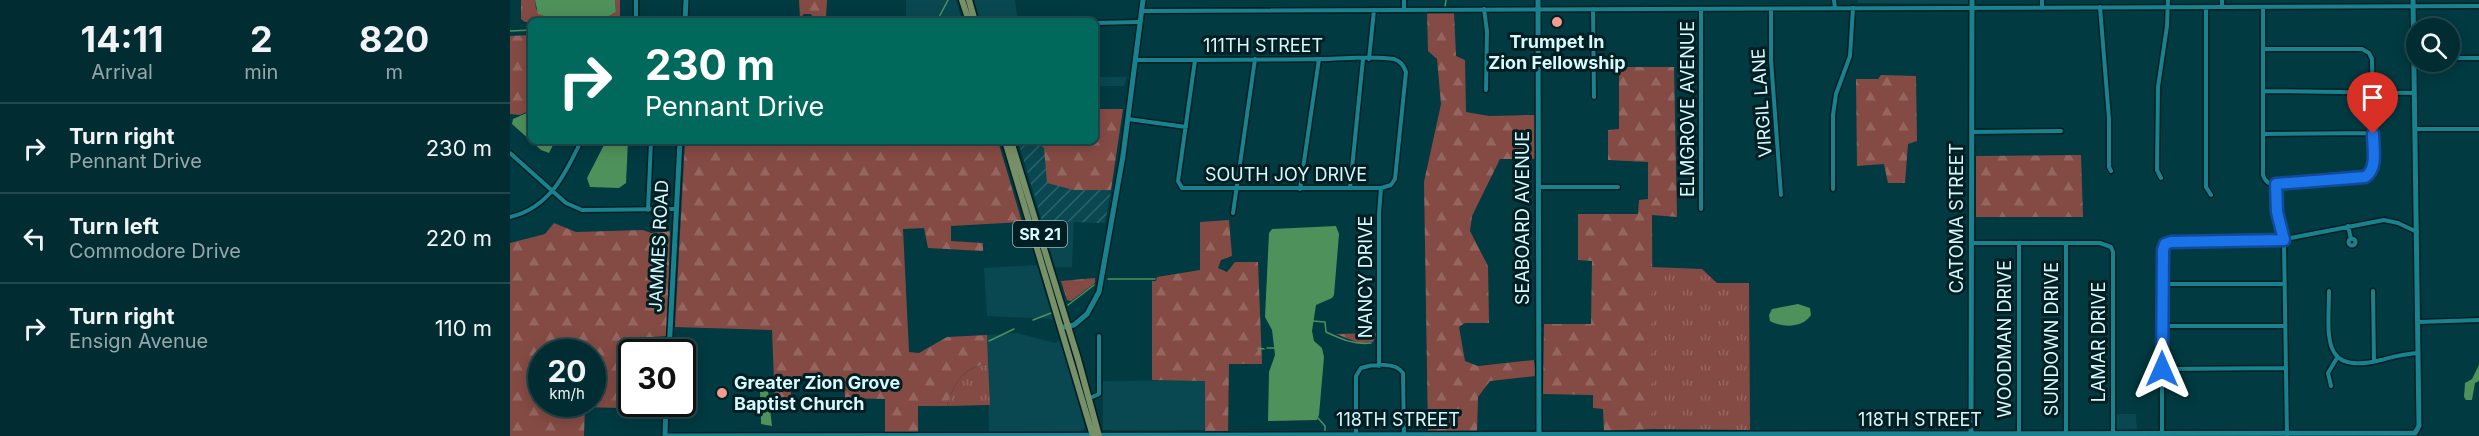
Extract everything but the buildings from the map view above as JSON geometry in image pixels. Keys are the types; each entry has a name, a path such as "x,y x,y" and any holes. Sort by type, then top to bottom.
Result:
{"main road":[{"path":"962,0 968,18"},
{"path":"969,0 974,18"},
{"name":"SR 21","path":"1009,144 1018,163 1035,227"},
{"name":"SR 21","path":"1009,144 1089,398 1096,435"},
{"name":"SR 21","path":"1082,380 1096,435"}],"street":[{"path":"636,0 636,18"},
{"path":"686,0 686,18"},
{"path":"1065,327 1087,314 1099,292 1128,119 1143,0"},
{"path":"1404,0 1404,10"},
{"name":"SEABOARD AVENUE","path":"1538,0 1539,436"},
{"path":"1834,0 1835,8"},
{"name":"CATOMA STREET","path":"1971,435 1972,0"},
{"path":"2013,8 2014,0"},
{"path":"2042,0 2042,8"},
{"path":"2161,178 2157,170 2158,98 2168,0"},
{"path":"2222,0 2222,7"},
{"path":"2316,0 2317,7"},
{"path":"1141,11 1701,9 1728,7 1771,9 1784,6 2168,8 2317,7 2413,3 2479,6"},
{"path":"2413,3 2414,18"},
{"path":"2100,7 2107,82 2109,167 2111,171"},
{"path":"2206,7 2206,187 2211,195"},
{"path":"2263,7 2263,49 2263,175 2267,182 2276,184 2361,178 2370,173 2373,164 2372,59 2366,50 2263,49"},
{"path":"1833,189 1833,115 1836,94 1850,56 1854,8"},
{"path":"1484,9 1487,31 1486,90"},
{"path":"1593,9 1594,97"},
{"name":"ELMGROVE AVENUE","path":"1701,9 1701,209"},
{"name":"VIRGIL LANE","path":"1771,9 1771,60 1781,195"},
{"path":"1369,59 1374,10"},
{"path":"1098,23 1139,22"},
{"path":"2460,58 2479,58"},
{"path":"1233,213 1255,59"},
{"path":"1300,189 1319,59"},
{"path":"1350,188 1363,59"},
{"name":"111TH STREET","path":"1134,60 1392,59 1401,62 1406,72 1396,175 1393,183"},
{"path":"1128,119 1186,127 1195,60"},
{"path":"2329,291 2329,342 2337,358 2352,363 2418,353 2415,72"},
{"path":"2263,91 2414,93"},
{"name":"SOUTH JOY DRIVE","path":"1186,127 1178,181 1179,186 1186,189 1381,188 1393,183"},
{"path":"2415,129 2479,129"},
{"path":"1972,132 2061,131"},
{"path":"2263,134 2373,134"},
{"path":"510,217 530,212 552,190 563,176 579,144"},
{"path":"648,210 651,144"},
{"name":"JAMMES ROAD","path":"670,339 680,144"},
{"path":"510,153 566,203 582,210 676,209"},
{"path":"2276,184 2277,212 2284,240 2287,435"},
{"path":"1538,187 1618,188"},
{"name":"NANCY DRIVE","path":"1379,366 1381,188"},
{"path":"2162,435 2162,284 2165,244 2284,240 2377,221 2391,221 2417,233"},
{"path":"2348,226 2351,239"},
{"path":"1971,243 2066,243"},
{"name":"WOODMAN DRIVE","path":"2019,243 2019,435"},
{"name":"LAMAR DRIVE","path":"2066,243 2103,243 2112,249 2113,435"},
{"name":"SUNDOWN DRIVE","path":"2066,243 2066,435"},
{"path":"2162,284 2285,284"},
{"path":"2373,291 2373,361"},
{"path":"2418,322 2479,320"},
{"path":"2162,326 2286,326"},
{"path":"1089,398 1099,393 1099,336"},
{"name":"118TH STREET","path":"665,436 2411,434 2418,432 2419,426 2418,353"},
{"path":"2331,386 2328,373 2337,358"},
{"path":"1356,435 1356,376 1361,368 1379,366 1395,366 1401,369 1404,376 1404,435"},
{"path":"2162,369 2286,368"},
{"path":"665,436 666,417"}],"shaded area":[{"path":"535,0 615,0 616,12 609,16 545,16 538,14"},
{"path":"906,0 956,0 961,18 906,18"},
{"path":"974,0 1015,0 1018,18 979,18"},
{"path":"1858,0 1968,0 1968,4 1858,3"},
{"path":"1098,77 1127,77 1124,86 1098,86"},
{"path":"528,112 528,138 512,124 513,119"},
{"path":"534,144 554,144 549,153"},
{"path":"604,144 628,144 626,183 619,188 590,187 587,178"},
{"path":"1019,144 1039,144 1044,148 1074,190 1111,190 1105,223 1042,221"},
{"path":"1042,221 1074,221 1072,267 1055,267"},
{"path":"1336,226 1339,234 1334,295 1316,305 1312,331 1314,341 1322,348 1324,357 1319,415 1317,420 1268,421 1269,372 1275,355 1272,330 1265,317 1269,233 1272,229"},
{"path":"1037,265 1053,319 987,316 984,268"},
{"path":"1798,304 1810,308 1811,315 1803,322 1786,326 1770,321 1769,315 1772,309"},
{"path":"1017,333 1055,343 1060,340 1085,427 1083,430 1078,433 989,432 987,335"},
{"path":"2479,365 2479,381 2475,383 2472,400 2466,400 2464,397 2465,383 2472,379"},
{"path":"1205,380 1205,430 1103,430 1103,381"},
{"path":"768,391 772,426 761,424 760,392"},
{"path":"2115,414 2136,414 2137,432 2115,430"}],"green space":[{"path":"521,0 535,0 536,9 551,16 609,16 616,12 615,0 620,0 620,18 528,18 528,22 525,22 521,19"},
{"path":"799,0 827,0 826,17 852,18 813,18 811,14 804,14 800,18"},
{"path":"1427,11 1454,12 1456,56 1465,60 1466,112 1489,116 1536,115 1535,159 1500,159 1472,216 1470,231 1488,266 1489,323 1465,323 1459,327 1465,361 1478,366 1534,360 1536,376 1490,381 1478,397 1477,433 1428,434 1424,182 1441,104 1437,59 1428,51"},
{"path":"528,35 528,111 520,115 510,114 510,36"},
{"path":"1619,67 1674,67 1677,217 1652,215 1653,429 1604,431 1603,409 1593,408 1593,395 1543,394 1544,324 1591,324 1592,261 1578,260 1578,214 1638,214 1639,200 1648,199 1648,162 1608,160 1608,130 1619,129"},
{"path":"1881,75 1916,76 1917,141 1908,144 1905,183 1888,183 1884,164 1857,166 1856,79 1878,79"},
{"path":"1098,109 1123,109 1111,190 1074,190 1047,183 1044,148 1039,144 1098,144"},
{"path":"685,144 999,144 1022,222 951,226 951,241 983,243 983,251 928,248 924,228 903,229 909,352 919,353 947,337 987,335 988,364 972,369 956,383 947,406 918,406 918,433 885,433 885,399 845,398 844,381 791,380 791,408 775,407 772,330 675,327"},
{"path":"2081,155 2083,217 1976,217 1976,156"},
{"path":"1229,220 1232,256 1221,260 1218,268 1227,272 1235,262 1258,262 1262,364 1229,364 1228,433 1205,432 1205,381 1152,380 1152,281 1156,281 1157,277 1200,270 1200,222"},
{"path":"554,223 576,232 670,231 667,336 618,339 618,408 606,408 606,339 528,339 528,417 585,417 584,436 510,436 510,243 545,234"},
{"path":"1651,267 1702,269 1717,283 1749,283 1750,430 1651,429"},
{"path":"1095,278 1095,283 1071,301 1067,300 1061,281"},
{"path":"1377,333 1373,342 1359,343 1336,334"},
{"path":"988,364 990,405 947,406 956,383 972,369"}],"waterway":[{"path":"939,18 948,0"},
{"path":"1445,7 1446,0"},
{"path":"510,31 528,30"},
{"path":"1108,279 1155,279"},
{"path":"1068,305 1094,285"},
{"path":"1033,320 1051,313"},
{"path":"1313,321 1325,322 1326,332 1342,339 1371,343"},
{"path":"989,341 1014,329"},
{"path":"1258,348 1264,349"},
{"path":"1267,348 1275,348"},
{"path":"1318,418 1325,426 1325,431"}],"place":[{"name":"Trumpet In Zion Fellowship","path":"1557,22"},
{"name":"Greater Zion Grove Baptist Church","path":"722,393"}],"route":[{"path":"2162,369 2163,246 2171,242 2275,242 2284,240 2277,212 2276,184 2365,177 2373,167 2373,134"}]}
